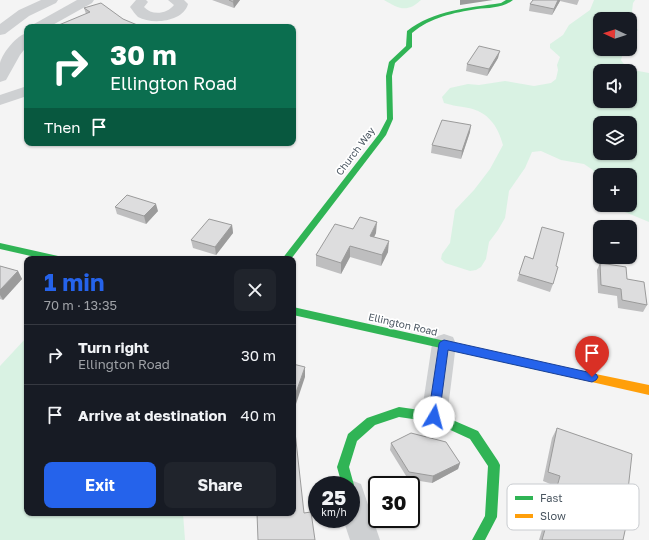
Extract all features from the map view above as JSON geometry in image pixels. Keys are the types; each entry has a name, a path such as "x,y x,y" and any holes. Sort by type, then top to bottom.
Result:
{"street":[{"path":"0,31 24,13 51,0"},
{"path":"44,24 87,0"},
{"path":"141,1 137,7 139,12 144,15 161,16 170,14 180,8 181,4 175,0"},
{"name":"Church Way","path":"288,256 382,135 390,119 389,76 392,62 409,47 408,33 419,24 436,16 502,4 510,0"},
{"path":"0,77 12,54 24,40"},
{"path":"0,100 24,91"},
{"path":"0,246 45,256"},
{"name":"Ellington Road","path":"296,312 649,390"},
{"path":"434,417 444,344"},
{"path":"346,476 343,467 352,438 371,421 399,412 434,417 474,436 494,465 491,517 478,540"},
{"path":"360,524 365,540"}],"green space":[{"path":"384,0 421,0 411,7 403,8 394,6"},
{"path":"594,0 635,0 632,12 593,12 593,56 622,56 621,60 624,64 593,64 593,108 637,108 637,71 649,73 649,222 625,212 637,212 637,168 593,168 593,170 584,164 561,160 541,151 532,152 525,168 509,191 505,218 489,242 486,259 481,267 470,271 445,263 441,259 442,254 450,243 455,210 474,190 490,169 503,145 501,137 494,124 484,115 478,111 444,103 442,97 450,88 468,84 479,85 505,81 534,86 551,83 556,79 558,70 557,65 560,57 550,48 550,44 563,35 569,25 590,10"},
{"path":"24,340 24,516 183,516 185,540 0,540 0,366"}],"building":[{"path":"533,0 558,0 554,9 530,4"},
{"path":"101,3 123,19 135,24 61,24 90,12 84,8"},
{"path":"479,46 500,51 489,69 467,64"},
{"path":"442,120 471,125 462,151 432,145"},
{"path":"127,195 156,204 144,216 115,207"},
{"path":"360,217 377,222 370,236 389,241 382,255 350,246 341,263 316,255 335,224 353,229"},
{"path":"209,219 232,225 215,247 191,240"},
{"path":"542,227 564,233 556,266 558,267 553,284 519,274 525,256 533,259"},
{"path":"600,264 626,267 627,279 644,282 647,305 622,300 621,289 601,285"},
{"path":"0,266 18,271 0,290"},
{"path":"296,365 305,367 296,392"},
{"path":"557,428 632,454 629,484 558,484 560,476 548,472"},
{"path":"411,433 446,442 460,463 433,476 409,472 391,443"},
{"path":"296,441 304,513 308,512 308,528 313,528 315,540 258,540 257,516 296,516"},
{"path":"545,530 625,530 623,540 542,540"}],"traffic: fast":[{"path":"288,256 382,135 390,119 389,76 392,62 409,47 409,32 428,19 440,15 502,4 510,0"},
{"path":"0,246 45,256"},
{"path":"296,312 552,369"},
{"path":"346,476 343,467 352,438 371,421 399,412 434,417 474,435 494,465 491,517 478,540"}],"traffic: slow":[{"path":"552,369 649,390"}],"route":[{"path":"434,417 444,344 592,377"}]}
